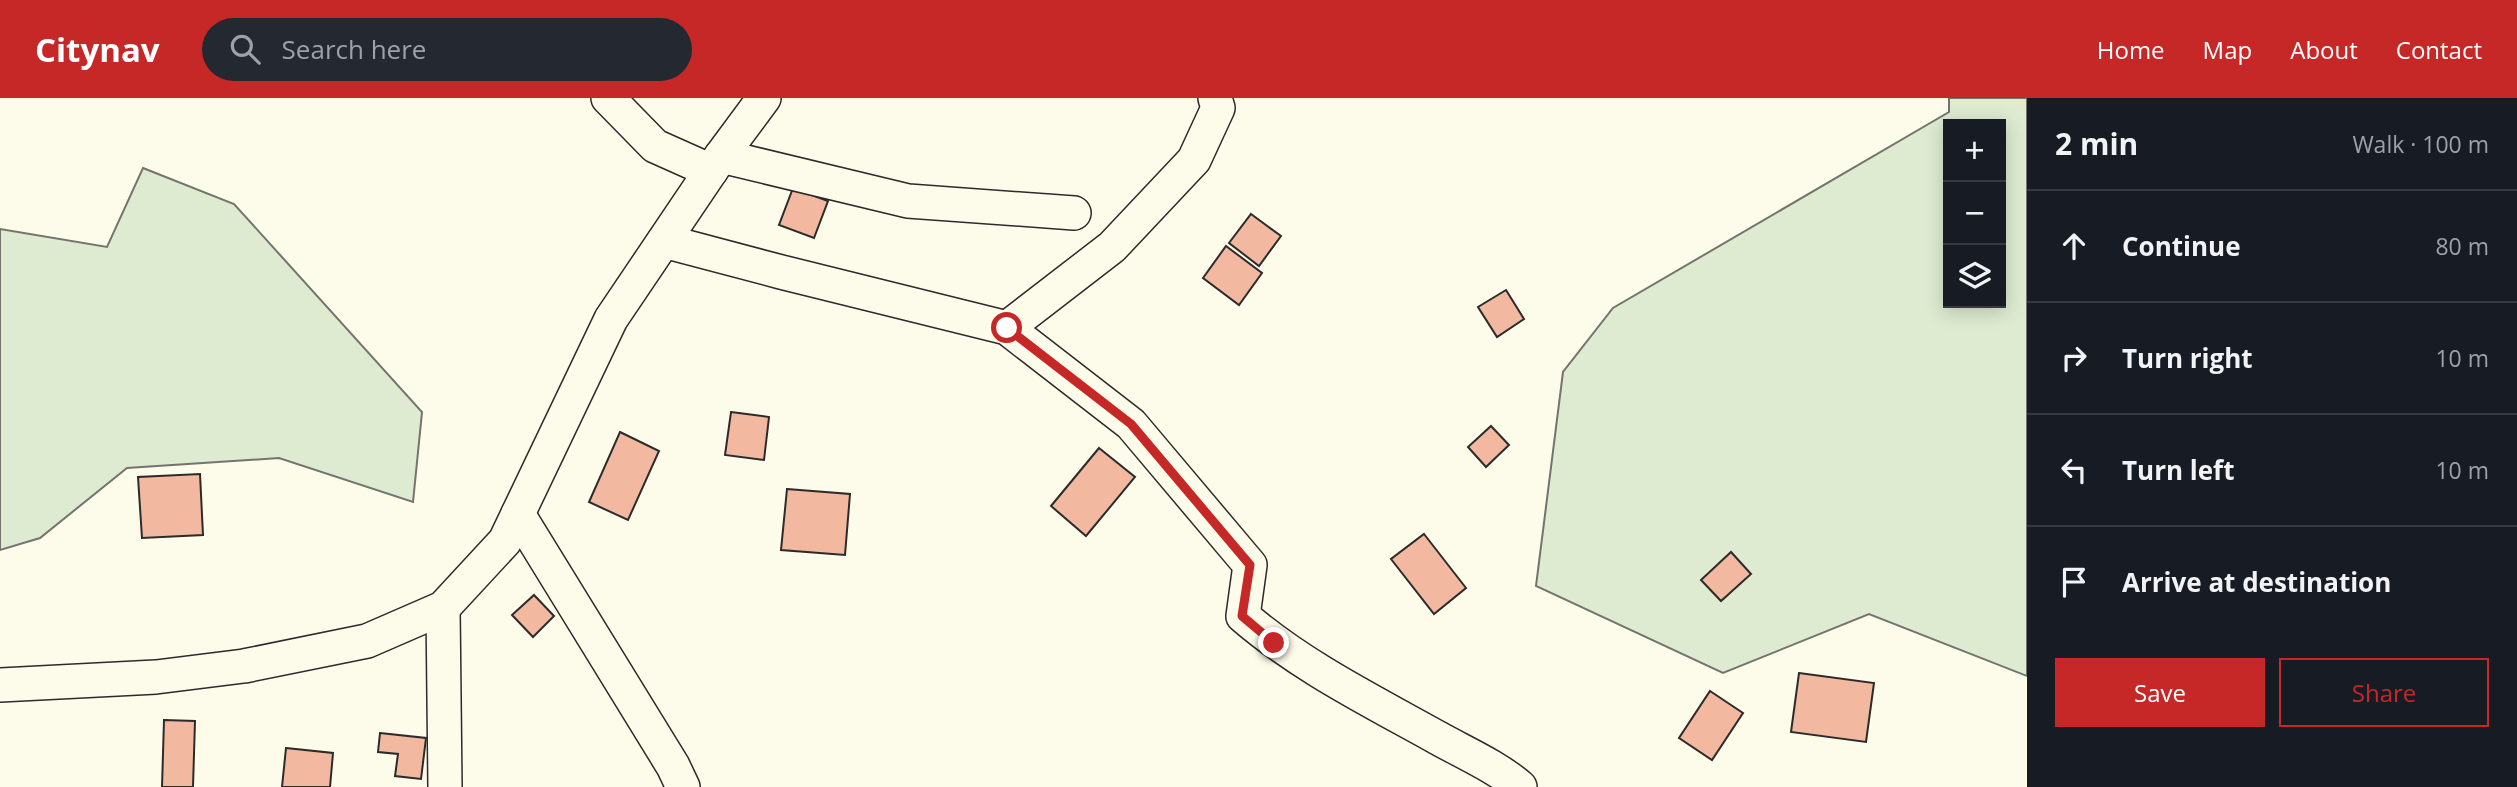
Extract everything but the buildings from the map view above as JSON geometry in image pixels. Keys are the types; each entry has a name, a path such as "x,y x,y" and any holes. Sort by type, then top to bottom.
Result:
{"street":[{"path":"608,98 655,146 716,163 908,201 1074,213"},
{"path":"0,685 156,677 244,666 367,641 443,608 505,541 611,319 716,163 764,98"},
{"path":"1007,328 1112,247 1194,160 1218,108 1215,98"},
{"path":"664,241 1007,328 1131,424 1250,565 1242,616 1274,643 1320,673 1483,763 1520,787"},
{"path":"518,514 673,766 683,787"},
{"path":"443,608 444,787"}],"green space":[{"path":"1949,98 2027,98 2027,676 1869,614 1723,673 1536,586 1563,372 1613,308 1949,112"},
{"path":"143,168 234,204 422,412 413,502 279,458 127,468 40,538 0,550 0,229 107,247"}],"route":[{"path":"1007,328 1131,424 1250,565 1242,616 1274,643"}]}
